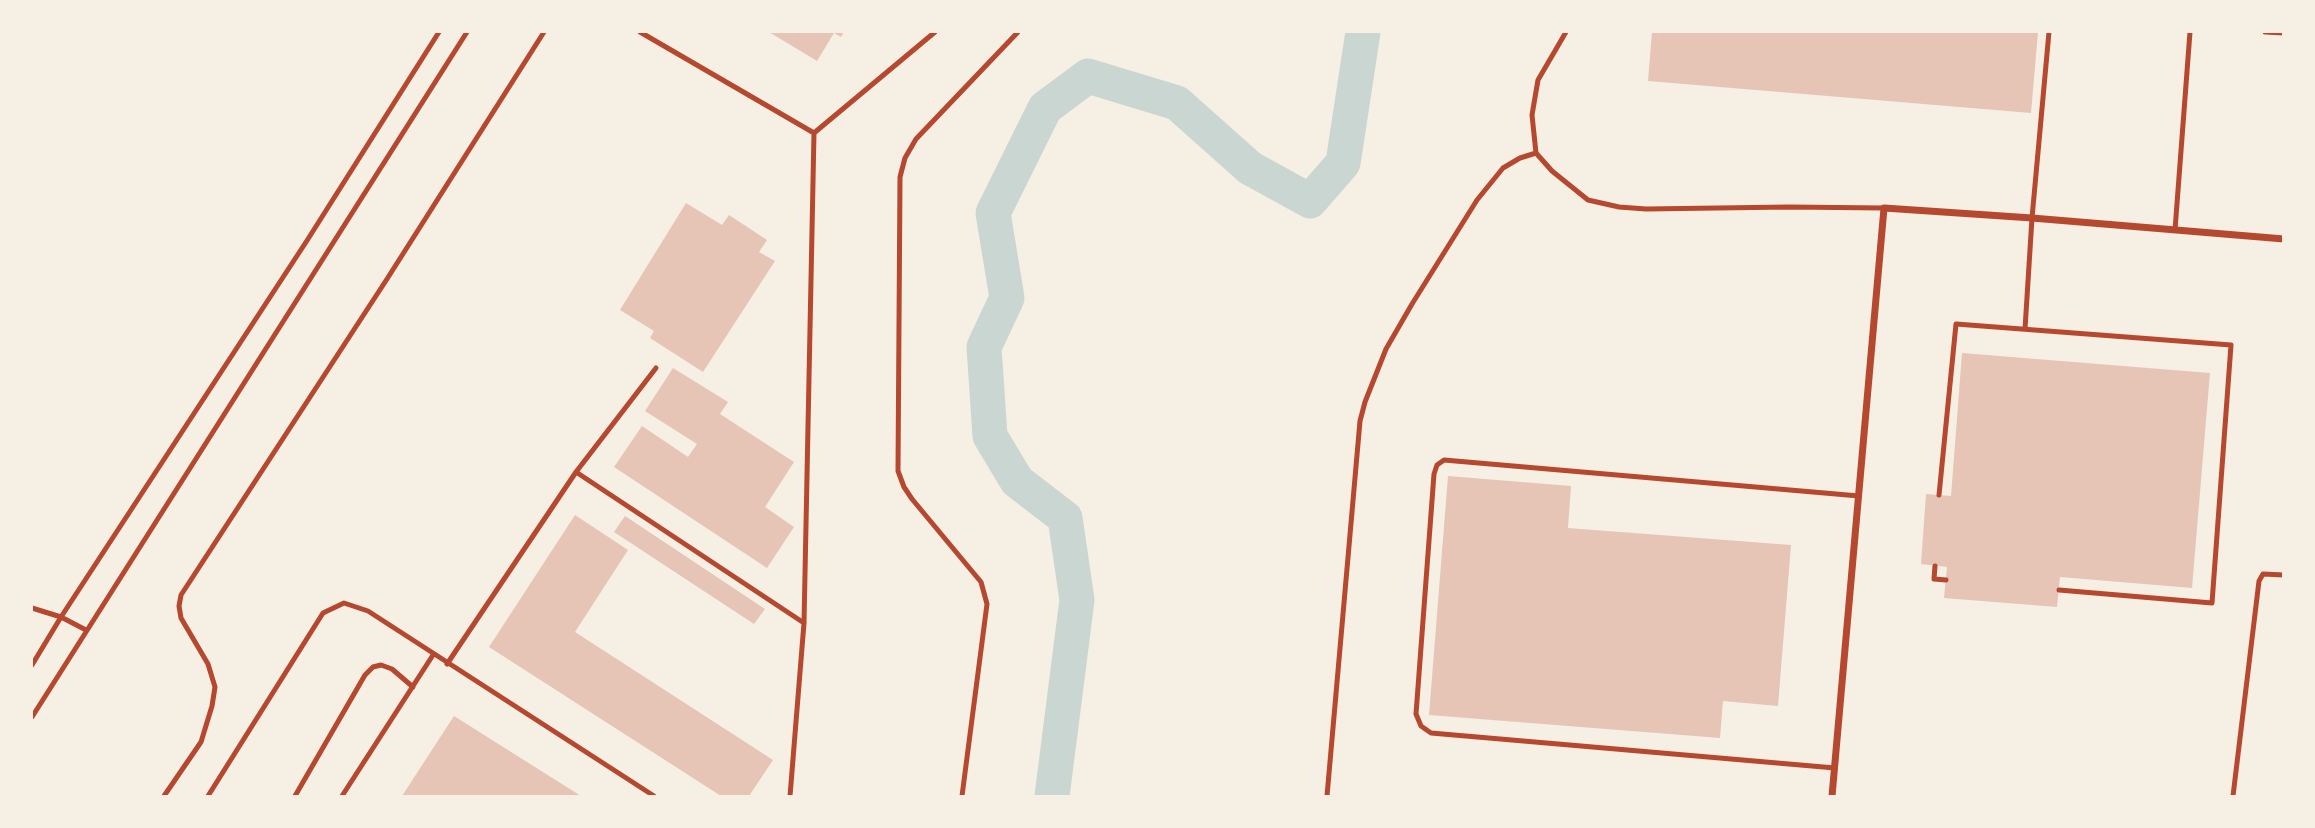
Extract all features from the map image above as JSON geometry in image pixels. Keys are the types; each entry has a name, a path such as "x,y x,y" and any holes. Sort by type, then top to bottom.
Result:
{"street":[{"path":"1832,796 1884,208 2284,239"}],"lane":[{"path":"32,665 439,32"},
{"path":"32,717 467,32"},
{"path":"164,796 201,742 215,687 208,664 181,618 181,595 544,32"},
{"path":"640,32 814,133"},
{"path":"790,796 804,623 814,133 935,32"},
{"path":"962,796 987,604 981,582 912,499 898,471 900,177 905,158 916,139 1018,32"},
{"path":"1566,32 1538,80 1532,116 1536,153 1577,192 1600,204 1646,209 1884,208"},
{"path":"2025,329 2049,32"},
{"path":"2175,230 2190,32"},
{"path":"2265,32 2284,33"},
{"path":"1327,796 1360,421 1365,402 1386,349 1477,200 1503,168 1536,153"},
{"path":"1939,495 1956,324 2231,345 2212,603 2059,590"},
{"path":"447,664 576,472 656,368"},
{"path":"1835,768 1431,733 1421,726 1416,714 1434,474 1437,465 1444,460 1858,496"},
{"path":"576,472 804,623"},
{"path":"1935,566 1934,579 1945,580"},
{"path":"2232,796 2259,581 2263,574 2284,575"},
{"path":"208,796 323,613 344,603 368,611 654,796"},
{"path":"32,608 61,617 86,630"},
{"path":"342,796 433,655"},
{"path":"295,796 365,675 373,667 381,665 392,669 413,687"}],"building":[{"path":"769,32 844,32 841,37 834,33 817,61"},
{"path":"1652,32 2038,32 2031,113 1648,81"},
{"path":"686,203 722,225 729,215 767,240 759,252 775,261 703,372 650,338 654,331 620,310"},
{"path":"1962,353 2210,373 2192,588 2060,577 2057,607 1944,598 1947,567 1921,564 1926,494 1951,496"},
{"path":"673,368 728,402 720,414 794,462 765,507 794,527 767,568 614,467 642,426 688,457 697,444 645,411"},
{"path":"1448,476 1571,486 1568,528 1791,545 1778,706 1723,701 1720,738 1429,715"},
{"path":"575,515 628,550 575,632 773,760 749,796 721,796 489,647"},
{"path":"625,516 765,609 754,624 614,532"},
{"path":"454,716 581,796 402,796"}],"waterway":[{"path":"1052,796 1077,600 1065,518 1017,481 990,436 984,347 1007,298 993,213 1045,108 1088,76 1177,103 1250,168 1310,201 1343,163 1363,32"}]}
